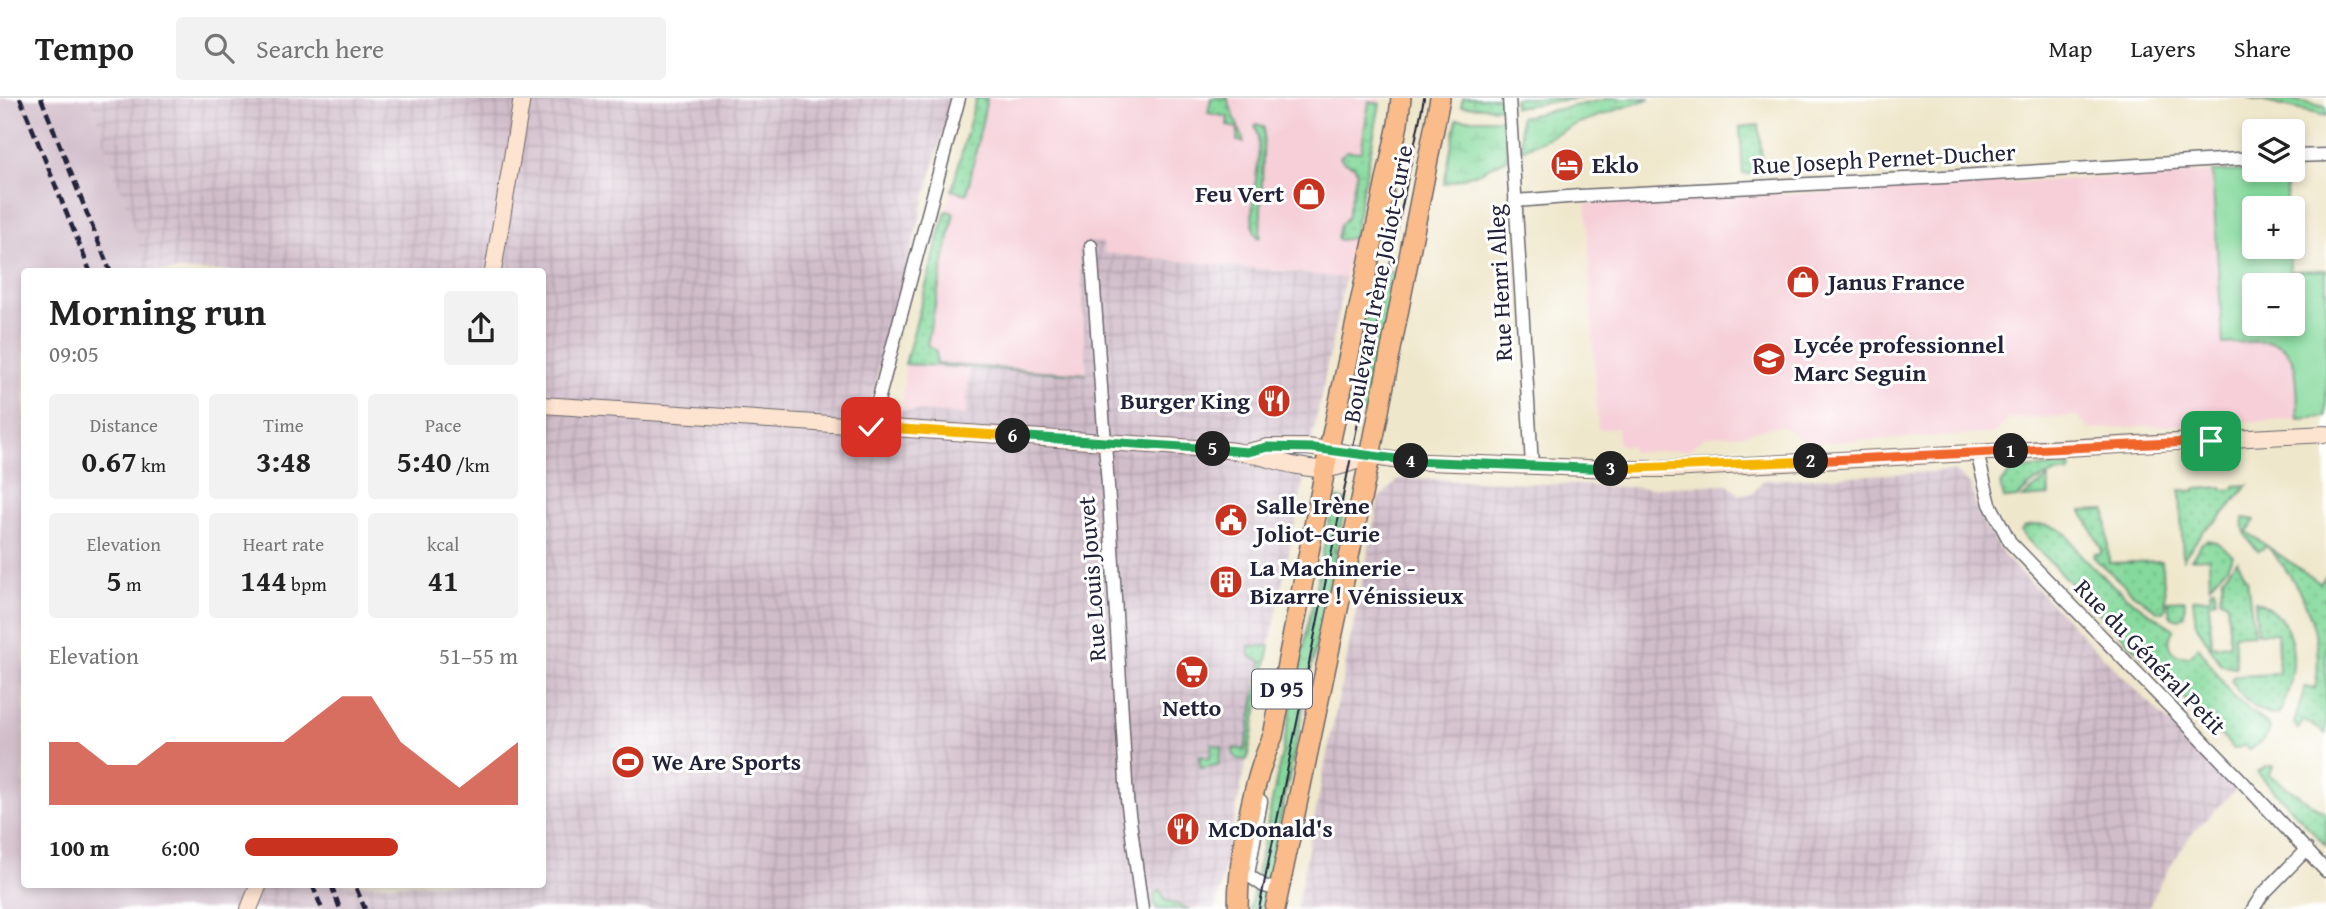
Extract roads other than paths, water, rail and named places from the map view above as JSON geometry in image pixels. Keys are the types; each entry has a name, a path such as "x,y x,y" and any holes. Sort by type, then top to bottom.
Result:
{"main road":[{"name":"Boulevard Irène Joliot-Curie","path":"1238,909 1238,878 1260,768 1273,736 1329,449 1398,124 1401,98"},
{"name":"Boulevard Irène Joliot-Curie","path":"1277,899 1370,457 1440,98"}],"street":[{"path":"494,268 522,98"},
{"path":"871,427 960,98"},
{"name":"Rue Henri Alleg","path":"1509,98 1532,466"},
{"path":"2305,156 2326,155"},
{"name":"Rue Joseph Pernet-Ducher","path":"1516,201 2242,159"},
{"name":"Rue Louis Jouvet","path":"1091,246 1127,799 1142,909"},
{"path":"546,405 1247,452 1325,469 1370,457"},
{"path":"1247,452 1268,447 1329,449 1400,461 1613,469 2326,434"},
{"name":"Rue du Général Petit","path":"1977,453 1990,504 2010,542 2326,871"},
{"name":"Boulevard Irène Joliot-Curie","path":"1273,736 1248,875 1277,899"},
{"path":"2253,909 2262,895 2307,849"},
{"path":"248,909 257,888"}],"tram line":[{"path":"1259,909 1424,98"}],"railway":[{"path":"20,98 89,268"},
{"path":"41,98 109,268"},
{"path":"314,888 322,909"},
{"path":"332,888 340,909"},
{"path":"356,888 365,909"}],"place":[{"name":"Eklo","path":"1567,165"},
{"name":"Feu Vert","path":"1309,194"},
{"name":"Janus France","path":"1803,282"},
{"name":"Lycée professionnel Marc Seguin","path":"1769,359"},
{"name":"Burger King","path":"1274,401"},
{"name":"Salle Irène Joliot-Curie","path":"1231,520"},
{"name":"La Machinerie - Bizarre ! Vénissieux","path":"1226,582"},
{"name":"Netto","path":"1192,672"},
{"name":"We Are Sports","path":"628,762"},
{"name":"McDonald's","path":"1183,829"}]}
